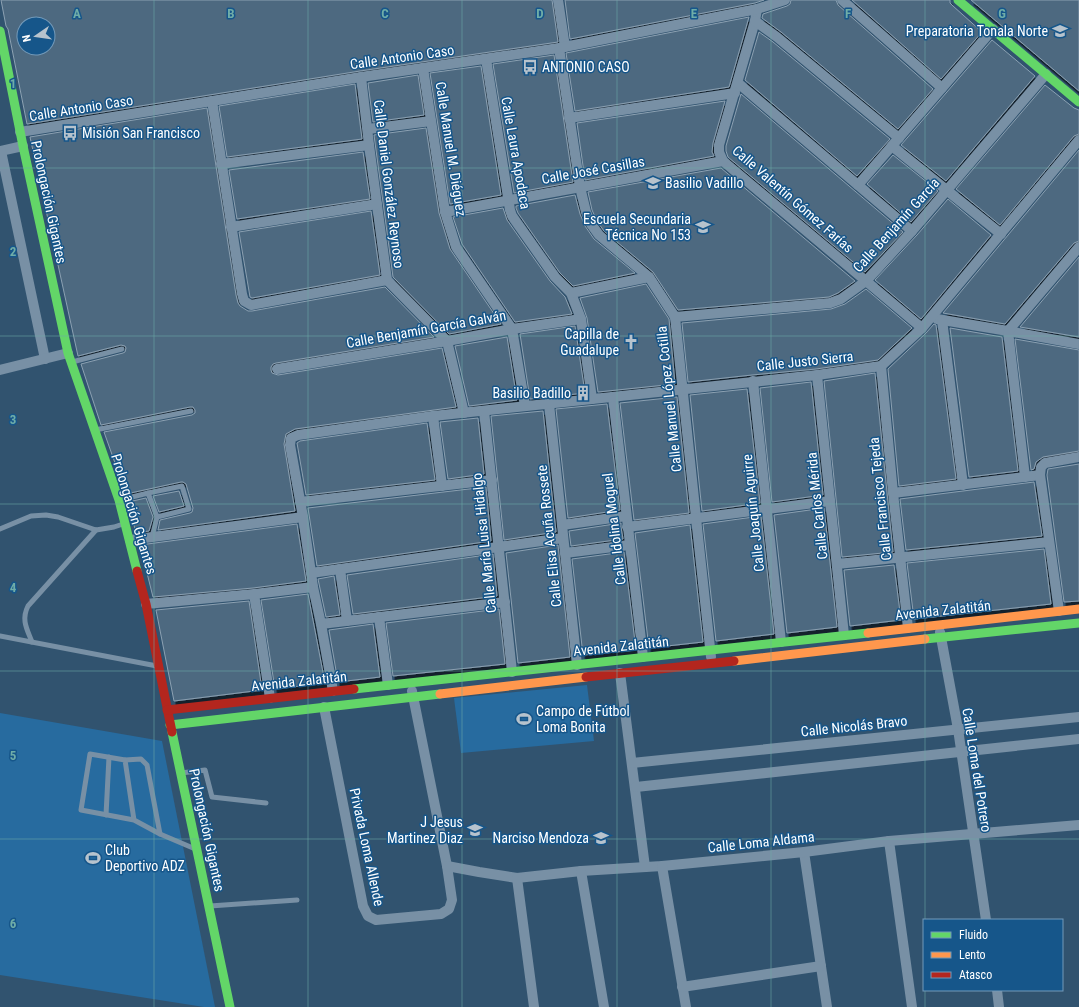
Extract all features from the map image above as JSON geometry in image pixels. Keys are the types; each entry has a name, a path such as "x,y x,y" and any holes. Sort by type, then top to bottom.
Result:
{"street":[{"name":"Calle Manuel López Cotilla","path":"558,0 569,118 580,187 586,212 591,224 599,235 649,277 675,317 712,663"},
{"name":"Calle Antonio Caso","path":"20,132 361,77 562,47 757,9 785,0"},
{"path":"842,0 942,88"},
{"path":"958,0 1079,102"},
{"path":"721,156 719,145 755,21 757,9"},
{"path":"755,21 777,37 899,138"},
{"path":"858,185 993,29"},
{"name":"Prolongación Gigantes","path":"0,31 20,132 70,358 119,500 146,604 180,773 230,1007"},
{"name":"Calle Laura Apodaca","path":"486,59 510,210 512,216 555,276 571,293 581,319 592,399"},
{"name":"Calle Manuel M. Diéguez","path":"423,68 445,212 456,247 512,328 525,406"},
{"name":"Calle Benjamín García","path":"675,317 830,303 841,299 866,281 912,231 1046,74"},
{"name":"Calle Daniel González Reynoso","path":"361,77 387,280 447,341"},
{"path":"569,118 736,88 858,185 912,231"},
{"path":"212,101 244,301 251,305 387,280"},
{"path":"368,128 431,121"},
{"path":"881,366 931,318 1079,140"},
{"path":"221,164 369,145"},
{"path":"23,146 1,151 45,359"},
{"path":"892,146 1001,234"},
{"name":"Calle José Casillas","path":"445,212 580,187 721,156"},
{"name":"Calle Valentín Gómez Farías","path":"721,156 922,328"},
{"path":"231,227 377,204"},
{"path":"1025,477 1008,331 1079,247"},
{"path":"571,293 649,277"},
{"path":"931,318 1079,344"},
{"name":"Calle Benjamín García Galván","path":"277,369 447,341 512,328 581,319"},
{"path":"942,320 963,485"},
{"path":"447,341 464,413"},
{"path":"0,370 45,359 70,358"},
{"name":"Calle Justo Sierra","path":"300,502 290,445 292,438 298,435 433,416 817,375 881,366"},
{"name":"Calle Francisco Tejeda","path":"881,366 908,628"},
{"name":"Calle Carlos Mérida","path":"817,375 844,635"},
{"name":"Calle Joaquín Aguirre","path":"753,381 781,642"},
{"name":"Calle Idolina Moguel","path":"612,397 642,657"},
{"name":"Calle Elisa Acuña Rossete","path":"549,404 577,665"},
{"name":"Calle María Luisa Hidalgo","path":"484,411 512,672"},
{"path":"433,416 442,486"},
{"path":"1059,611 1041,471 1045,463 1079,457"},
{"path":"894,494 1025,477 1041,471"},
{"path":"332,691 321,624 313,587 300,502 492,480"},
{"path":"562,525 696,518 830,501"},
{"path":"130,540 303,517"},
{"path":"311,573 563,538"},
{"path":"837,564 1049,542"},
{"path":"565,553 629,545"},
{"path":"340,569 347,621"},
{"path":"146,604 313,587"},
{"path":"254,594 270,698"},
{"path":"321,624 505,602"},
{"name":"Avenida Zalatitán","path":"167,710 1079,609"},
{"path":"379,617 388,685"},
{"name":"Avenida Zalatitán","path":"170,724 941,637 1079,623"},
{"name":"Calle Loma del Potrero","path":"939,625 962,752 986,919"},
{"path":"620,673 636,787 645,867"},
{"path":"411,683 447,866"},
{"name":"Privada Loma Allende","path":"324,707 363,906 368,916 376,920 441,914 449,909 452,900 447,866"},
{"name":"Calle Nicolás Bravo","path":"632,763 1079,717"},
{"path":"636,787 1079,739"},
{"name":"Calle Loma Aldama","path":"447,866 517,878 804,852 889,841 973,833 1079,825"},
{"path":"889,841 912,1007"},
{"path":"804,852 826,1007"},
{"path":"662,866 686,1007"},
{"path":"581,871 604,1007"},
{"path":"517,878 534,1007"},
{"path":"682,987 821,966"},
{"path":"997,991 999,1007"}],"lane":[{"path":"70,358 122,349"},
{"path":"94,430 191,411"},
{"path":"119,500 182,486 189,509 157,517"},
{"path":"148,493 157,517 152,537"},
{"path":"0,529 31,516 46,515 58,517 96,530 125,524"},
{"path":"32,642 25,620 25,613 28,606 96,530"},
{"path":"0,636 158,666"},
{"path":"160,834 147,765 141,759 125,760 90,754 81,810 134,820 160,834 197,850"},
{"path":"106,815 109,757"},
{"path":"125,760 134,820"},
{"path":"180,773 205,770 212,797 266,802"},
{"path":"209,906 297,900"}],"shaded area":[{"name":"Campo de Fútbol Loma Bonita","path":"587,685 594,741 461,753 454,698"},
{"name":"Club Deportivo ADZ","path":"0,713 162,741 215,1007 204,1007 0,975"}],"building":[{"path":"1,0 552,0 558,42 360,71 27,124 8,29 6,26"},
{"path":"565,0 764,0 570,39"},
{"path":"791,0 836,0 838,5 933,89 898,129 762,18 763,14 787,6 790,4"},
{"path":"852,0 950,0 950,3 953,6 982,32 941,79"},
{"path":"971,0 1079,0 1079,91"},
{"path":"749,17 729,87 575,111 566,53"},
{"path":"759,32 890,139 857,176 745,80"},
{"path":"992,40 1035,76 946,181 901,145"},
{"path":"554,55 573,182 514,193 493,64"},
{"path":"481,66 501,195 450,204 430,73"},
{"path":"418,75 424,115 373,122 368,83"},
{"path":"355,84 362,139 227,157 219,106"},
{"path":"1045,85 1074,108 1079,110 1079,134 1074,136 1000,225 956,189"},
{"path":"741,94 903,232 865,272 728,157 726,146"},
{"path":"725,101 713,143 712,152 714,156 585,180 577,123"},
{"path":"207,108 236,295 240,306 248,311 252,311 385,287 434,337 276,363 271,367 272,373 278,375 442,348 456,407 295,429 286,434 284,444 295,511 158,530 160,520 192,512 193,508 186,484 181,482 126,494 104,432 192,415 195,413 195,410 193,407 190,407 101,425 81,364 123,353 125,352 126,348 125,346 121,345 78,356 30,137"},
{"path":"426,128 439,213 450,249 501,324 449,334 393,277 374,135"},
{"path":"1079,150 1079,241 1074,243 1005,324 943,313"},
{"path":"363,152 370,199 237,219 229,170"},
{"path":"893,155 938,191 911,222 867,184"},
{"name":"Escuela Secundaria Técnica No 153","path":"721,168 855,281 838,293 829,297 678,310 653,272 604,231 592,210 588,192"},
{"path":"575,195 585,226 594,239 635,273 573,286 560,273 516,208 516,206"},
{"path":"948,199 991,235 921,319 875,280"},
{"path":"503,208 507,220 550,281 565,297 572,314 515,322 462,244 453,217"},
{"path":"371,211 380,275 252,298 250,297 239,232"},
{"path":"1079,257 1079,337 1020,327"},
{"name":"Capilla de Guadalupe","path":"646,284 669,319 675,384 598,392 587,318 580,298"},
{"path":"866,289 912,328 878,360 816,369 688,382 682,323 831,309 845,304"},
{"path":"934,324 936,325 956,479 899,486 888,369"},
{"path":"575,326 585,393 530,399 520,334"},
{"path":"950,328 1002,337 1018,471 969,477"},
{"path":"507,337 517,400 469,406 455,346"},
{"path":"1015,339 1079,350 1079,451 1043,457 1036,462 1034,469 1031,470"},
{"path":"875,373 893,552 842,557 824,381"},
{"path":"811,382 823,495 772,502 760,388"},
{"path":"747,389 760,503 702,511 690,395"},
{"path":"677,397 689,513 634,520 620,403"},
{"path":"607,404 620,510 568,518 556,409"},
{"path":"543,411 556,532 504,540 491,416"},
{"path":"478,418 484,474 448,479 440,422"},
{"path":"427,423 435,480 306,495 297,443 300,441"},
{"path":"1079,464 1079,601 1064,602 1047,475 1048,469"},
{"path":"1034,482 1042,536 906,550 900,499"},
{"path":"486,487 491,541 317,566 308,508"},
{"path":"179,491 184,506 159,512 153,496"},
{"path":"146,498 153,517 149,531 136,533 128,502"},
{"path":"824,508 837,627 787,633 774,515"},
{"path":"761,516 774,634 716,641 703,524"},
{"path":"621,523 623,539 571,546 569,531"},
{"path":"297,524 306,581 253,588 153,597 140,545"},
{"path":"690,525 703,642 649,648 635,533"},
{"path":"558,545 570,657 518,663 506,553"},
{"path":"1044,549 1051,604 914,619 907,563"},
{"path":"624,552 636,650 583,655 572,559"},
{"path":"493,554 497,596 353,614 347,575"},
{"path":"894,565 901,620 850,626 844,570"},
{"path":"334,576 340,615 326,617 318,579"},
{"path":"308,594 325,683 275,689 261,600"},
{"path":"249,601 262,690 174,701 156,610"},
{"path":"499,609 505,664 393,676 386,623"},
{"path":"373,624 380,677 338,682 329,630"}],"traffic: fast":[{"path":"958,0 1079,102"},
{"path":"0,31 23,146 68,353 119,500 137,571"},
{"path":"925,639 1079,623"},
{"path":"354,689 868,633"},
{"path":"170,725 440,694"},
{"path":"172,732 230,1007"}],"traffic: slow":[{"path":"868,633 1079,609"},
{"path":"734,661 925,639"},
{"path":"440,694 586,677"}],"traffic: jam":[{"path":"137,571 146,604 172,732"},
{"path":"586,677 734,661"},
{"path":"167,710 354,689"}],"place":[{"name":"Preparatoria Tonala Norte","path":"1060,31"},
{"name":"ANTONIO CASO","path":"530,67"},
{"name":"Misión San Francisco","path":"70,133"},
{"name":"Basilio Vadillo","path":"653,183"},
{"name":"Escuela Secundaria Técnica No 153","path":"703,227"},
{"name":"Capilla de Guadalupe","path":"631,342"},
{"name":"Basilio Badillo","path":"583,393"},
{"name":"Campo de Fútbol Loma Bonita","path":"524,719"},
{"name":"J Jesus Martinez Diaz","path":"475,830"},
{"name":"Narciso Mendoza","path":"601,838"},
{"name":"Club Deportivo ADZ","path":"93,858"}]}
